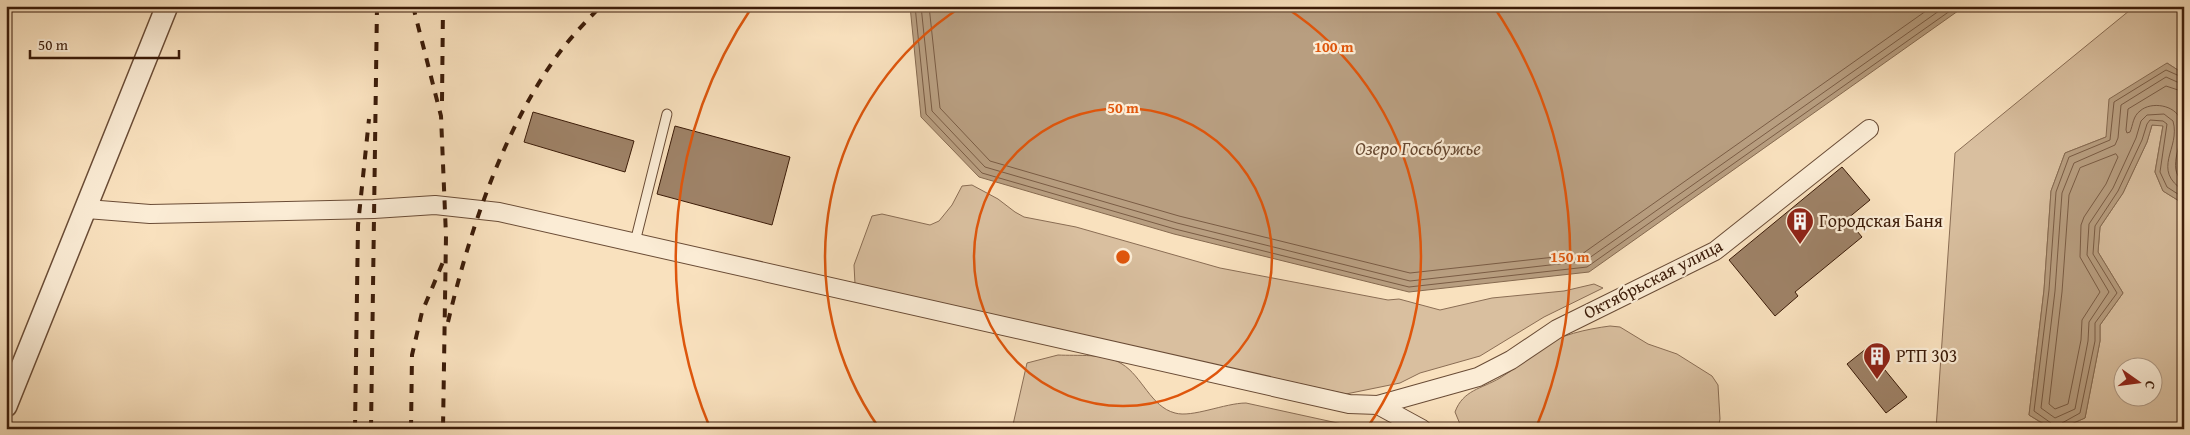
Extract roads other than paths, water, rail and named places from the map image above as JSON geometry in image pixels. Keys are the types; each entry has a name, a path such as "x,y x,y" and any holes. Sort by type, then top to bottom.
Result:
{"street":[{"path":"6,406 87,210 167,6"},
{"name":"Октябрьская улица","path":"1378,405 1478,377 1511,360 1557,329 1715,250 1869,129"},
{"path":"87,210 150,214 374,209 436,205 499,212 1349,404 1378,405 1422,429"}],"lane":[{"path":"635,242 668,114"}],"water":[{"name":"Озеро Госьбужье","path":"910,6 1965,6 1589,272 1409,292 1174,234 979,177 921,117"},
{"path":"2167,63 2184,74 2184,204 2163,191 2155,172 2163,126 2152,125 2147,142 2123,193 2100,227 2098,252 2123,293 2100,325 2100,341 2085,418 2061,427 2051,427 2029,415 2044,290 2051,191 2065,153 2106,137 2109,99"}],"railway":[{"path":"371,429 377,6"},
{"path":"413,6 441,116 446,236 443,429"},
{"path":"442,101 443,6"},
{"path":"448,322 478,215 506,145 541,79 562,49 601,6"},
{"path":"355,429 358,225 369,119"},
{"path":"411,429 412,355 422,312 443,262"}],"place":[{"name":"Городская Баня","path":"1800,245"},
{"name":"РТП 303","path":"1877,380"}]}
